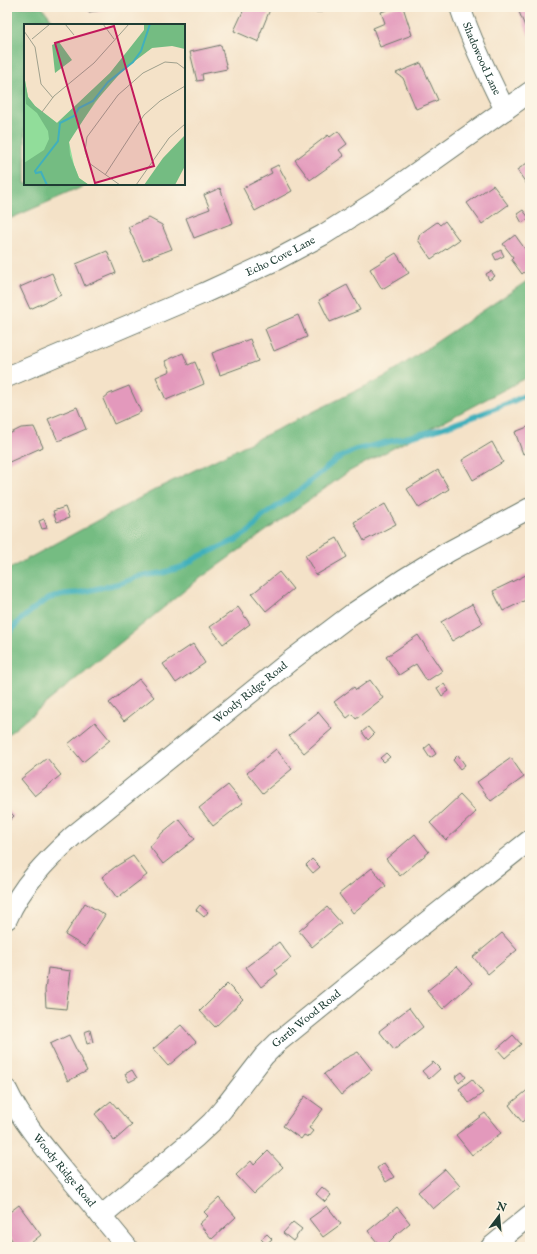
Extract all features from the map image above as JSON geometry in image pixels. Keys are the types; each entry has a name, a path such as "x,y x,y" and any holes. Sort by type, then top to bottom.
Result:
{"street":[{"name":"Shadowood Lane","path":"460,7 480,61 505,110"},
{"name":"Echo Cove Lane","path":"7,377 204,293 276,260 316,239 378,200 530,92"},
{"name":"Woody Ridge Road","path":"7,919 32,878 48,858 290,661 352,614 404,579 530,508"},
{"name":"Garth Wood Road","path":"101,1216 212,1122 264,1056 277,1043 414,931 530,840"},
{"name":"Woody Ridge Road","path":"7,1090 12,1102 45,1148 127,1247"},
{"path":"491,1247 530,1215"}],"green space":[{"path":"7,7 42,7 55,24 24,24 24,185 87,185 7,220"},
{"path":"530,279 530,376 348,472 195,582 7,735 7,570 160,487 386,376"}],"building":[{"path":"88,7 115,7 115,8 89,12"},
{"path":"245,7 271,7 260,34 259,42 234,31"},
{"path":"313,7 322,7 322,12 313,12"},
{"path":"396,7 403,7 412,35 380,47 373,28 385,23 381,12"},
{"path":"517,7 530,7 529,36"},
{"path":"221,45 227,69 202,74 203,80 197,81 190,52"},
{"path":"421,63 438,100 416,109 403,78 396,73"},
{"path":"338,131 347,144 339,150 344,156 310,180 295,160 328,135 330,137"},
{"path":"530,161 530,189 517,170"},
{"path":"278,165 292,191 255,211 243,188 272,173 270,169"},
{"path":"493,185 508,205 482,224 467,203"},
{"path":"220,188 233,223 194,238 186,218 210,209 204,195"},
{"path":"523,210 529,218 522,223 517,214"},
{"path":"149,218 162,225 172,249 143,260 128,227"},
{"path":"445,221 459,240 431,259 418,240 420,234 437,222 440,225"},
{"path":"515,235 525,249 530,245 530,267 522,274 511,259 513,257 503,244"},
{"path":"501,250 504,256 496,260 493,254"},
{"path":"107,251 116,273 85,286 76,264"},
{"path":"396,253 409,273 382,289 370,269"},
{"path":"491,271 495,276 489,280 486,274"},
{"path":"52,273 61,295 30,309 20,287"},
{"path":"347,285 360,310 330,322 319,300"},
{"path":"298,315 307,337 274,351 265,329"},
{"path":"250,339 258,361 220,375 212,353"},
{"path":"183,353 188,365 195,362 204,384 166,400 156,377 170,371 165,361"},
{"path":"129,386 141,412 114,424 103,399 109,394"},
{"path":"77,407 86,429 58,441 48,419"},
{"path":"530,426 530,451 523,454 515,432"},
{"path":"34,427 43,447 7,463 7,435 21,428"},
{"path":"492,442 503,462 473,480 462,460"},
{"path":"438,470 449,489 419,508 407,489"},
{"path":"385,504 396,524 364,541 354,522"},
{"path":"65,507 69,518 57,522 53,511"},
{"path":"44,519 47,528 42,529 39,521"},
{"path":"337,538 347,557 316,575 305,555"},
{"path":"279,572 293,589 266,611 252,594"},
{"path":"526,575 530,582 530,598 503,611 493,591"},
{"path":"472,604 483,623 452,641 441,622"},
{"path":"238,607 250,624 223,644 210,627"},
{"path":"418,635 442,671 427,681 416,664 399,675 386,657"},
{"path":"193,644 205,663 176,683 163,664"},
{"path":"139,679 154,697 124,721 109,703"},
{"path":"370,680 383,698 356,719 352,714 347,718 334,702 354,687 356,690"},
{"path":"444,684 449,691 442,696 437,688"},
{"path":"318,712 332,729 304,753 289,736"},
{"path":"95,722 110,740 83,762 68,744"},
{"path":"368,727 374,734 368,740 362,732"},
{"path":"430,744 436,754 430,758 424,749"},
{"path":"276,749 292,769 263,793 247,773"},
{"path":"386,753 390,757 384,762 380,758"},
{"path":"458,755 465,765 460,769 453,760"},
{"path":"47,758 61,775 35,796 21,779"},
{"path":"511,758 524,777 491,801 477,782"},
{"path":"228,785 243,803 213,826 199,808"},
{"path":"460,795 476,812 446,840 430,823"},
{"path":"7,809 14,816 7,823"},
{"path":"179,819 195,839 163,864 150,847 163,832"},
{"path":"415,834 429,852 400,876 386,859"},
{"path":"133,856 147,875 117,898 102,877"},
{"path":"312,859 320,867 313,873 306,865"},
{"path":"372,868 386,886 353,913 339,894"},
{"path":"85,903 105,915 85,947 65,935"},
{"path":"200,905 208,912 204,917 196,910"},
{"path":"327,907 341,923 312,947 299,931"},
{"path":"502,933 517,950 488,974 473,957"},
{"path":"279,942 291,958 275,970 278,974 261,987 246,967"},
{"path":"457,966 472,983 443,1009 427,991"},
{"path":"48,968 71,971 66,1009 46,1007 45,990"},
{"path":"227,984 243,1000 215,1027 200,1011"},
{"path":"409,1008 423,1027 394,1050 379,1031"},
{"path":"181,1025 196,1042 168,1066 153,1049"},
{"path":"90,1030 93,1042 87,1044 84,1032"},
{"path":"69,1035 87,1071 68,1081 50,1044"},
{"path":"513,1035 521,1044 505,1058 497,1049"},
{"path":"358,1052 372,1070 341,1095 324,1074 344,1059"},
{"path":"433,1062 440,1069 429,1079 422,1071"},
{"path":"132,1070 137,1078 129,1082 125,1074"},
{"path":"462,1072 466,1077 459,1083 455,1077"},
{"path":"472,1079 483,1093 469,1103 459,1089"},
{"path":"530,1088 530,1115 522,1122 509,1105"},
{"path":"305,1096 323,1109 309,1128 313,1131 308,1137 304,1135 301,1139 283,1126"},
{"path":"111,1101 132,1125 114,1141 95,1114"},
{"path":"485,1113 501,1133 472,1155 456,1135"},
{"path":"268,1151 283,1167 254,1194 236,1175 251,1161 254,1165"},
{"path":"384,1163 394,1177 386,1182 377,1168"},
{"path":"445,1169 460,1186 433,1209 418,1192"},
{"path":"322,1187 331,1195 325,1202 316,1194"},
{"path":"219,1198 236,1217 212,1239 199,1224 208,1216 204,1212"},
{"path":"19,1205 41,1235 26,1247 17,1247 7,1233 7,1214"},
{"path":"327,1206 341,1224 323,1237 309,1219"},
{"path":"397,1207 410,1223 384,1247 381,1247 368,1231"},
{"path":"293,1222 302,1229 293,1241 283,1233"},
{"path":"267,1234 272,1239 266,1244 261,1239"}],"waterway":[{"path":"7,636 19,621 48,599 64,594 78,593 121,583 140,576 162,573 182,567 198,557 236,540 251,530 262,517 299,491 337,459 355,450 433,431 511,402 530,393"}]}
